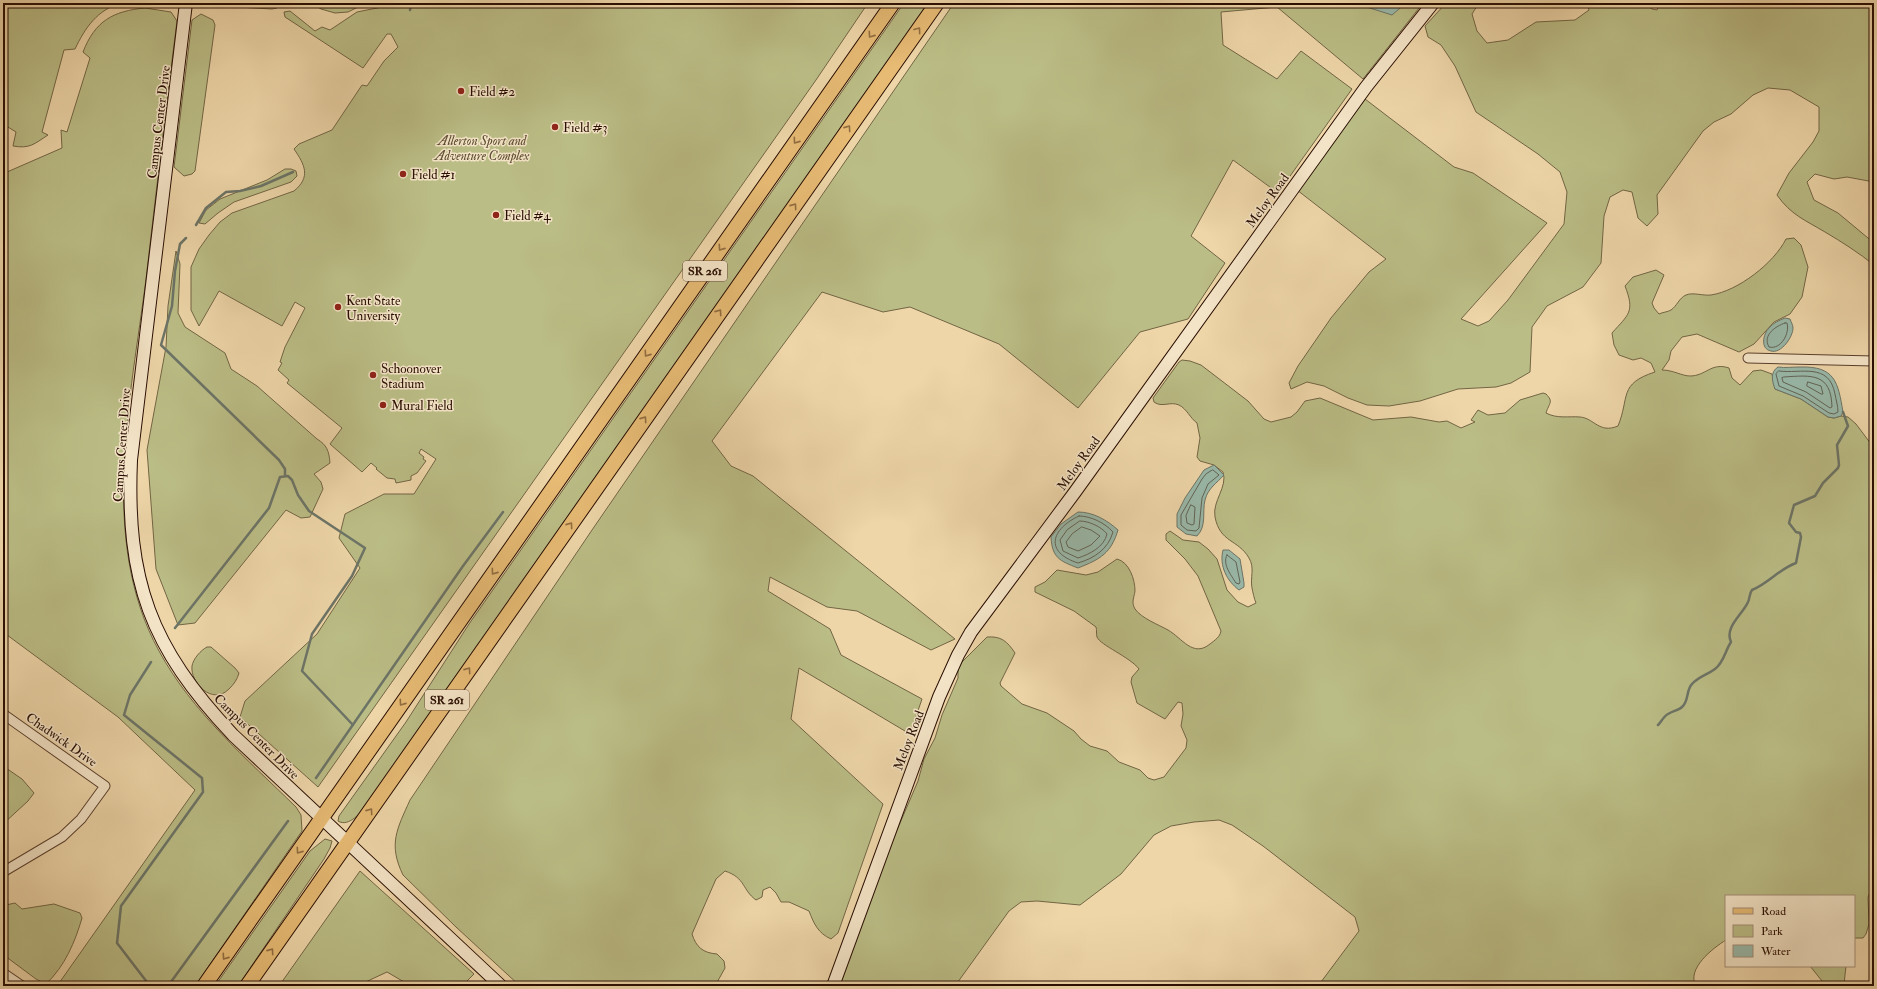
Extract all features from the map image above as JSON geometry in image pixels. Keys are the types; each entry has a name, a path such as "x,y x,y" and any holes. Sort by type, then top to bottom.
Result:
{"main road":[{"name":"SR 261","path":"204,986 893,3"},
{"name":"SR 261","path":"247,986 937,3"}],"street":[{"name":"Campus Center Drive","path":"186,3 132,452 130,514 134,554 149,611 158,633 178,668 213,714 233,735 501,986"},
{"name":"Meloy Road","path":"833,986 939,697 958,655 971,632 1075,492 1366,87 1433,3"},
{"path":"1748,358 1874,361"},
{"name":"Chadwick Drive","path":"3,714 105,786 81,819 62,837 53,844 3,872"},
{"path":"3,973 22,986"}],"green space":[{"path":"3,3 121,3 105,10 93,21 83,34 75,49 64,50 42,132 48,135 35,143 24,147 13,146 16,132 3,124"},
{"path":"200,3 282,3 277,8 272,9 202,5"},
{"path":"311,3 378,3 358,7 348,12 335,13 321,9"},
{"name":"Allerton Sport and Adventure Complex","path":"402,3 868,3 816,80 318,787 240,717 245,701 317,634 360,568 339,538 345,514 384,494 414,494 436,459 421,449 419,453 426,461 417,473 411,476 411,480 396,483 395,479 387,478 371,463 362,472 330,444 342,428 287,383 289,380 278,370 282,363 280,362 285,347 305,308 295,302 282,326 219,291 199,326 191,310 191,267 199,249 209,235 220,222 232,213 294,191 299,186 303,181 304,171 301,160 294,149 299,144 332,130 362,85 367,86 384,61 398,47 391,34 387,34 363,68 285,17 284,12 290,11 315,31 322,27 330,30 357,12"},
{"path":"904,3 930,3 368,804 351,821 342,823 338,821 339,816 406,722 469,624"},
{"path":"954,3 1423,3 1363,79 1277,7 1221,12 1223,45 1277,79 1301,51 1352,89 1278,193 1233,160 1191,236 1225,263 1188,319 1140,332 1078,408 999,344 910,307 883,312 822,292 712,441 731,466 753,476 955,639 931,650 857,611 827,607 770,577 768,591 830,629 841,655 922,699 910,734 799,668 791,719 883,804 838,933 831,939 827,937 817,928 809,911 789,902 781,902 776,893 770,887 763,890 762,897 756,900 737,877 725,871 716,879 692,934 698,946 704,951 717,954 724,961 725,968 715,986 520,986 456,927 403,875 398,864 395,845 398,828 405,810 410,800 592,530"},
{"path":"1446,3 1479,3 1472,14 1477,31 1487,43 1508,40 1536,22 1575,20 1589,10 1587,3 1645,3 1652,9 1657,10 1660,3 1874,3 1874,182 1847,177 1834,179 1815,174 1807,182 1814,200 1838,213 1874,243 1874,265 1793,212 1777,195 1789,173 1813,142 1819,131 1819,107 1790,90 1768,88 1753,95 1731,114 1714,122 1703,131 1657,195 1658,214 1647,226 1638,218 1632,192 1623,190 1610,197 1604,216 1601,263 1583,287 1547,306 1532,327 1530,372 1511,383 1496,387 1458,389 1420,401 1389,406 1367,405 1348,398 1324,386 1307,382 1291,389 1289,383 1298,366 1331,318 1369,272 1386,259 1297,190 1365,99 1454,167 1473,173 1547,223 1461,319 1478,326 1489,321 1508,300 1564,224 1567,192 1560,172 1538,154 1476,112 1455,66 1441,45 1428,37 1425,26"},
{"path":"145,8 171,12 177,21 146,279 127,420 124,468 124,516 129,563 140,608 159,651 172,673 204,715 240,753 296,807 301,815 302,831 195,986 57,986 195,790 118,717 3,632 3,166 7,172 62,148 61,130 67,132 90,58 83,52 93,32 99,25 114,15 134,9"},
{"path":"201,14 213,20 215,25 195,171 192,174 184,176 174,167 192,20"},
{"path":"285,169 296,171 297,176 291,182 234,202 205,224 199,223 206,210 220,199 267,180"},
{"path":"1794,238 1801,245 1808,267 1802,297 1790,314 1774,322 1754,344 1739,352 1697,334 1682,337 1671,351 1669,360 1662,370 1690,376 1700,374 1713,368 1729,368 1732,378 1740,385 1753,371 1761,370 1772,374 1775,389 1801,399 1828,417 1848,417 1856,424 1874,448 1874,885 1868,897 1869,924 1863,938 1855,938 1855,895 1725,895 1725,941 1714,948 1698,966 1694,979 1696,986 1318,986 1359,931 1355,917 1263,846 1232,825 1219,820 1171,826 1154,835 1121,874 1080,905 1037,901 1021,902 1009,911 955,986 839,986 891,844 918,781 924,759 935,738 942,715 958,678 958,666 987,637 1000,638 1009,645 1015,653 1000,683 1001,686 1022,704 1047,713 1074,731 1090,746 1107,751 1119,762 1140,770 1148,778 1154,780 1164,777 1186,748 1187,740 1181,726 1183,714 1182,703 1178,702 1165,719 1137,703 1131,682 1132,677 1139,669 1129,660 1099,640 1097,637 1096,627 1074,611 1035,592 1035,587 1045,582 1057,570 1086,575 1098,572 1117,559 1128,567 1134,581 1135,591 1133,604 1135,609 1146,618 1173,633 1193,648 1204,648 1220,635 1221,631 1198,576 1185,559 1166,540 1166,534 1170,531 1183,540 1199,542 1208,549 1217,559 1227,590 1238,602 1248,607 1256,603 1252,588 1252,569 1249,558 1240,547 1221,532 1217,525 1215,511 1222,489 1224,478 1223,472 1214,465 1200,461 1197,457 1200,438 1197,423 1184,409 1176,404 1157,404 1154,402 1153,398 1179,362 1182,360 1190,361 1201,365 1248,401 1264,419 1271,422 1291,417 1297,412 1305,401 1320,398 1373,420 1411,417 1439,422 1447,421 1461,428 1475,422 1471,420 1478,410 1488,415 1505,413 1520,400 1543,393 1550,399 1546,413 1559,417 1585,418 1601,427 1611,428 1618,426 1630,387 1635,381 1655,372 1651,363 1641,358 1633,360 1619,355 1614,345 1612,333 1629,312 1630,302 1625,286 1633,277 1656,270 1664,275 1652,303 1659,314 1671,310 1686,295 1711,295 1732,288 1743,282 1773,257 1786,239"},
{"path":"176,251 180,264 178,313 185,327 225,353 231,369 257,386 323,444 328,452 330,463 314,474 321,482 323,489 310,517 301,518 286,510 195,623 178,625 156,569 147,450 166,347 168,306"},
{"path":"207,647 211,647 239,673 234,684 222,694 216,695 203,690 198,685 192,672 194,660 200,652"},
{"path":"3,766 22,779 34,793 28,801 3,824"},
{"path":"325,839 332,841 324,859 238,986 215,986 310,851"},
{"path":"360,871 474,974 462,986 411,986 387,972 357,986 279,986"},
{"path":"15,903 22,909 54,904 80,913 82,918 76,936 64,962 46,984 36,979 3,953 3,904 6,905"},
{"path":"1811,967 1846,967 1844,984 1842,986 1826,986"}],"water":[{"path":"1354,3 1406,3 1392,15"},
{"path":"1785,318 1790,319 1793,327 1789,340 1779,350 1768,350 1764,344 1765,334 1771,326"},
{"path":"1778,367 1812,367 1821,369 1828,373 1833,378 1839,392 1843,412 1841,416 1834,418 1828,417 1801,399 1775,389 1773,374 1775,369"},
{"path":"1214,465 1224,475 1210,489 1206,496 1203,523 1200,532 1197,536 1186,534 1177,527 1177,514 1185,498 1204,470"},
{"path":"1078,512 1089,513 1100,517 1118,530 1112,544 1104,554 1093,562 1078,568 1058,558 1053,550 1051,537 1061,524"},
{"path":"1223,550 1229,550 1240,559 1244,587 1239,590 1225,573 1222,562"}],"waterway":[{"path":"410,10 412,3"},
{"path":"196,225 206,208 226,192 240,191 261,186 293,172"},
{"path":"186,238 180,244 175,271 172,306 161,345 279,460 285,469 285,476"},
{"path":"1658,725 1667,715 1684,705 1690,686 1695,681 1718,666 1731,642 1730,631 1732,626 1746,607 1752,590 1796,563 1801,537 1800,533 1796,532 1789,523 1794,505 1815,496 1823,483 1838,468 1837,445 1848,426 1843,412"},
{"path":"175,628 269,508 280,477 288,476 292,480 298,495 309,511 365,548 352,576 312,634 302,671 353,725"},
{"path":"316,778 463,566 503,512"},
{"path":"150,986 117,943 121,906 203,792 202,778 124,715 130,695 151,662"},
{"path":"168,986 288,821"}],"place":[{"name":"Field #2","path":"461,91"},
{"name":"Field #3","path":"555,127"},
{"name":"Field #1","path":"403,174"},
{"name":"Field #4","path":"496,215"},
{"name":"Kent State University","path":"338,307"},
{"name":"Schoonover Stadium","path":"373,375"},
{"name":"Mural Field","path":"383,405"}]}
